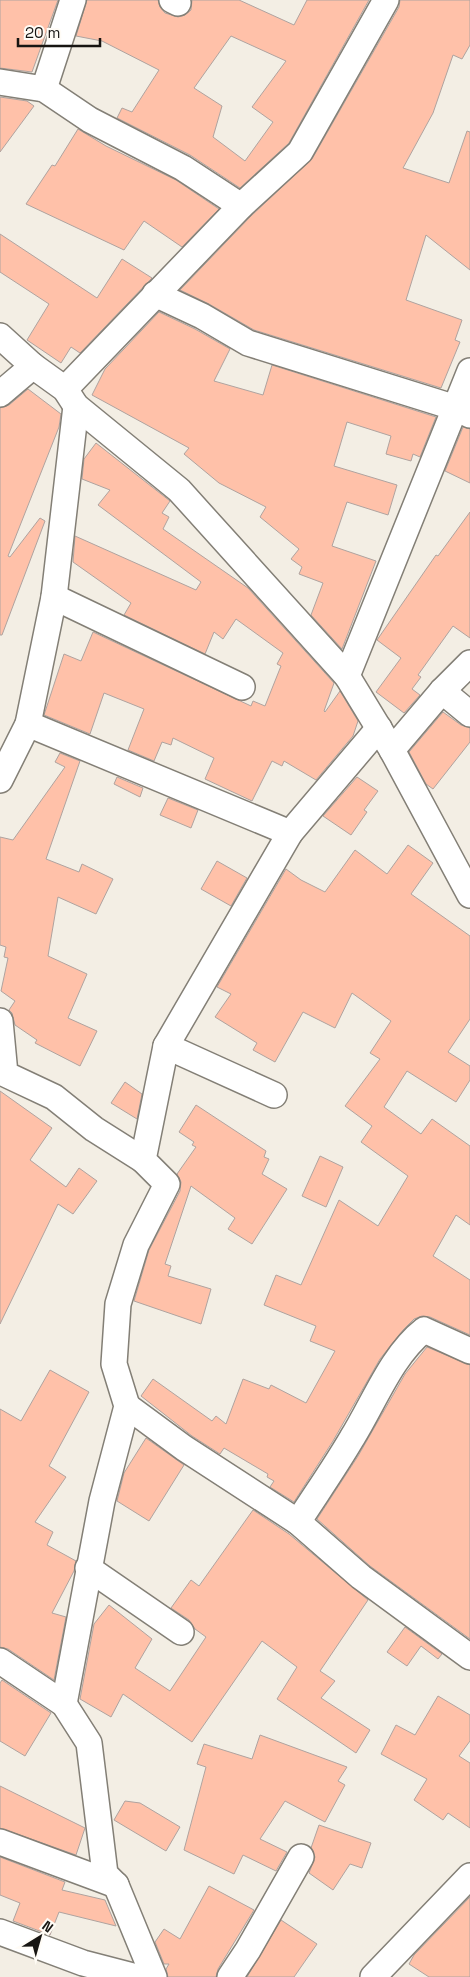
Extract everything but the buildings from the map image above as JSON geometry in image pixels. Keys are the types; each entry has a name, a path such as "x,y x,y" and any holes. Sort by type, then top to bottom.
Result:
{"street":[{"path":"44,89 73,0"},
{"path":"0,780 28,724 54,597 70,397 155,294 240,206 300,152 386,0"},
{"path":"0,82 44,89 90,120 183,168 240,206"},
{"path":"155,294 202,316 248,343 463,411"},
{"path":"0,336 179,490 347,676 392,750 470,895"},
{"path":"0,394 33,366"},
{"path":"347,676 463,411 470,371"},
{"path":"54,597 242,687"},
{"path":"392,750 442,691 470,663"},
{"path":"442,691 470,714"},
{"path":"28,724 290,833"},
{"path":"143,1160 166,1046 290,833 379,728"},
{"path":"0,1021 2,1077 54,1097 94,1129 143,1160 167,1184 136,1245 118,1304 114,1364 127,1406 102,1501 64,1704"},
{"path":"166,1046 274,1095"},
{"path":"298,1522 351,1440 395,1364 416,1336 424,1330 470,1351"},
{"path":"127,1406 184,1448 298,1522 361,1577 470,1657"},
{"path":"88,1568 181,1632"},
{"path":"0,1661 64,1704 89,1743 105,1874 116,1885 154,1977"},
{"path":"0,1842 116,1885"},
{"path":"230,1977 248,1950 301,1857"},
{"path":"385,1974 470,1876"},
{"path":"0,1932 81,1970 137,1977"}]}
